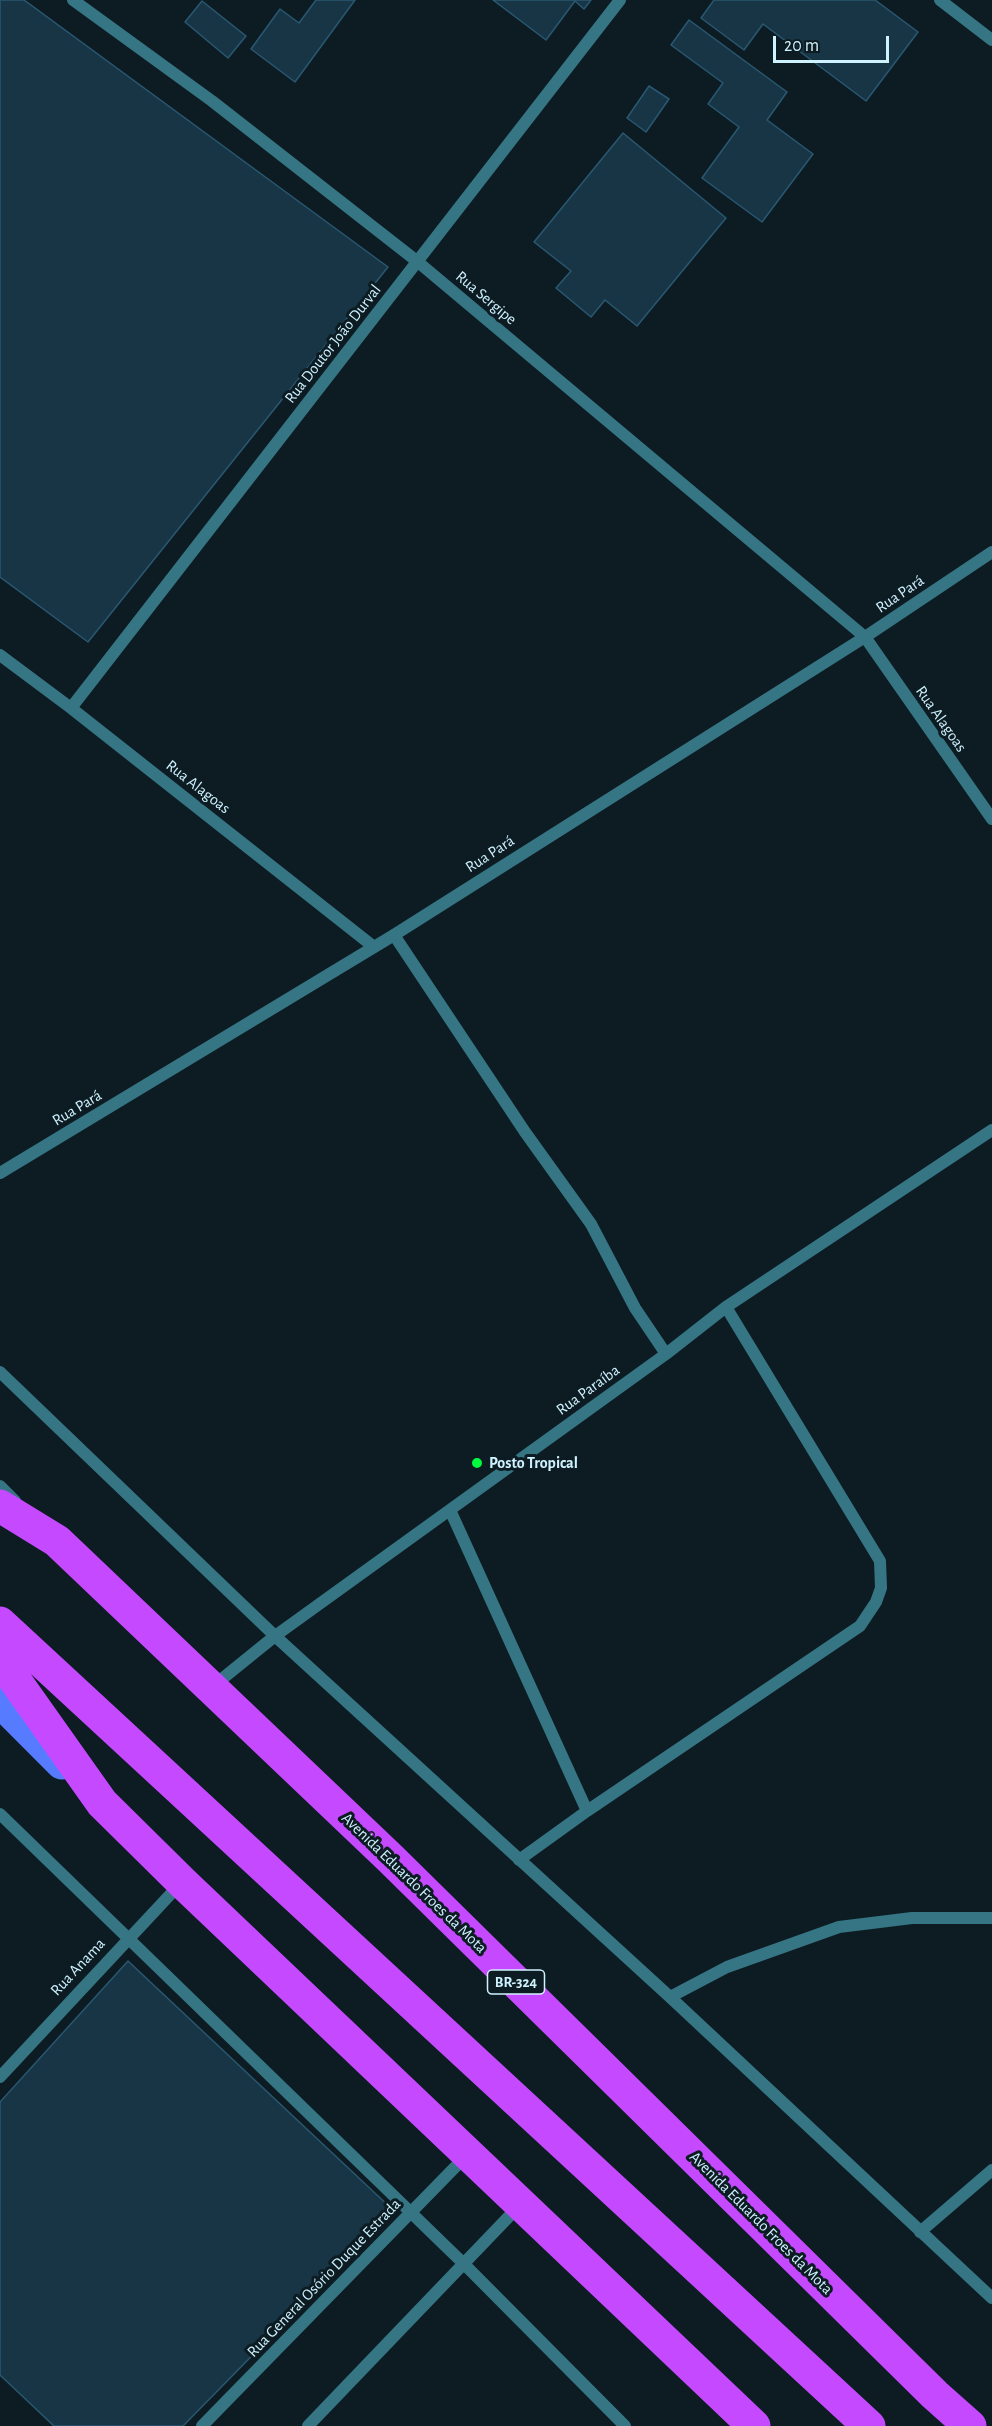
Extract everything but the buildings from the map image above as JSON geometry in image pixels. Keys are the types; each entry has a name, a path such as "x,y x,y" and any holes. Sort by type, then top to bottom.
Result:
{"highway":[{"name":"Avenida Eduardo Froes da Mota","path":"0,1506 57,1541 399,1867 935,2395 970,2426"},
{"path":"0,1623 869,2426"},
{"path":"0,1659 102,1803 182,1882 754,2426"},
{"path":"935,2395 958,2426"}],"main road":[{"path":"0,1701 102,1803"}],"street":[{"name":"Rua Sergipe","path":"73,0 212,101 418,262 865,638"},
{"name":"Rua Doutor João Durval","path":"71,708 620,0"},
{"path":"940,0 992,40"},
{"name":"Rua Pará","path":"0,1173 394,935 865,638 992,552"},
{"name":"Rua Alagoas","path":"865,638 992,819"},
{"name":"Rua Alagoas","path":"0,655 71,708 374,947"},
{"path":"394,935 525,1132 591,1224 635,1308 666,1354"},
{"name":"Rua Paraíba","path":"210,1688 275,1636 666,1354 726,1307 992,1130"},
{"path":"519,1860 587,1811 860,1626 876,1602 881,1588 880,1561 726,1307"},
{"path":"0,1372 275,1636 670,1997 992,2298"},
{"path":"0,1486 57,1541"},
{"path":"450,1510 587,1811"},
{"path":"0,1814 464,2264 625,2426"},
{"name":"Rua Anama","path":"0,2077 182,1882"},
{"path":"670,1997 727,1967 839,1927 912,1918 992,1918"},
{"name":"Rua General Osório Duque Estrada","path":"202,2426 469,2153"},
{"path":"920,2232 992,2170"},
{"path":"308,2426 521,2205"}],"place":[{"name":"Posto Tropical","path":"477,1463"}]}
